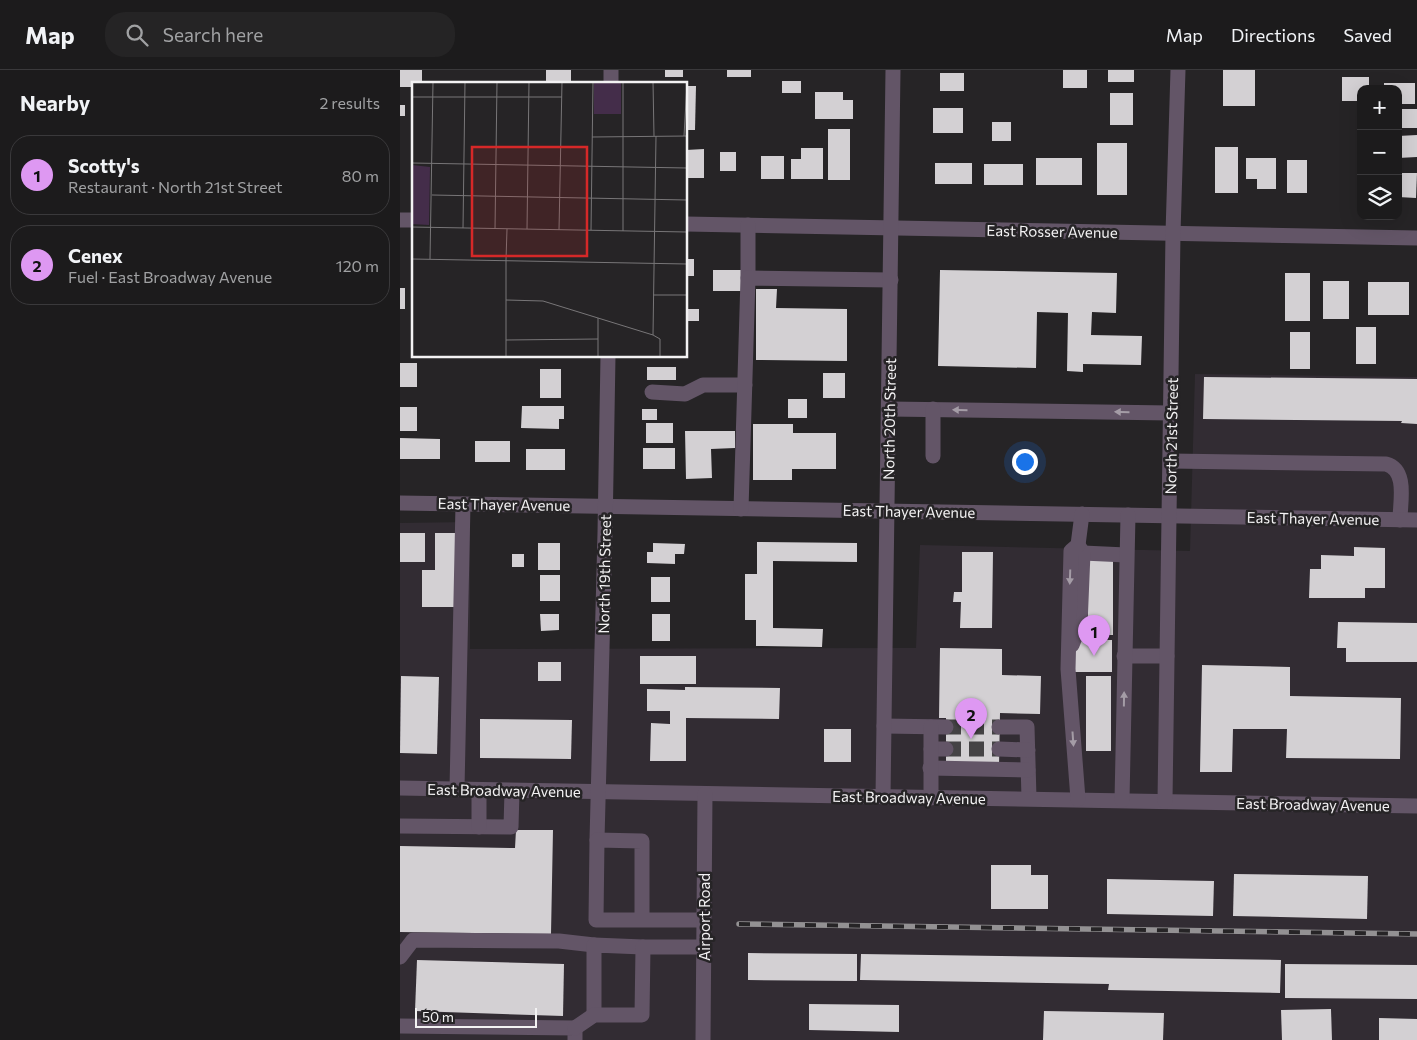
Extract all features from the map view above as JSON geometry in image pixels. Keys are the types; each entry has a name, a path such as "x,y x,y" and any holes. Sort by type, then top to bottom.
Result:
{"street":[{"name":"North 20th Street","path":"883,797 893,70"},
{"name":"North 21st Street","path":"1165,801 1173,233 1178,70"},
{"name":"East Rosser Avenue","path":"688,224 1417,238"},
{"path":"741,509 748,225"},
{"path":"748,278 890,280"},
{"name":"North 19th Street","path":"608,358 596,920 642,920"},
{"path":"652,392 685,394 703,385 745,386"},
{"path":"889,409 1171,413"},
{"path":"933,409 933,456"},
{"path":"1170,461 1386,464 1396,469 1401,477 1400,520"},
{"name":"East Thayer Avenue","path":"400,503 1417,520"},
{"path":"457,789 463,504"},
{"path":"1081,549 1082,514"},
{"path":"1122,800 1128,515"},
{"path":"1078,799 1068,669 1071,551 1081,549 1126,555"},
{"path":"1124,656 1167,656"},
{"path":"884,726 939,727 938,749 930,768 931,798"},
{"path":"1000,727 1027,727 1029,798"},
{"path":"999,749 1028,750"},
{"path":"930,768 1028,770"},
{"name":"East Broadway Avenue","path":"400,788 1417,806"},
{"path":"479,790 479,827"},
{"path":"400,826 511,827 512,791"},
{"name":"Airport Road","path":"703,1040 705,794"},
{"path":"598,840 642,841 642,920 704,920"},
{"path":"400,957 412,940 559,941 594,946 704,946"},
{"path":"400,1026 576,1034 594,1015 594,946"},
{"path":"594,1015 642,1015 644,947"}],"shaded area":[{"path":"1195,374 1417,377 1417,1040 400,1040 400,523 470,522 470,649 916,648 920,545 1190,551"}],"building":[{"path":"400,70 422,70 422,82 412,82 412,87 400,87"},
{"path":"546,70 571,70 571,82 546,82"},
{"path":"665,70 683,70 683,77 665,77"},
{"path":"727,70 751,70 751,77 727,77"},
{"path":"1063,70 1087,70 1087,88 1063,88"},
{"path":"1108,70 1134,70 1134,82 1108,82"},
{"path":"1223,70 1255,70 1255,106 1223,106"},
{"path":"940,73 964,73 964,91 940,91"},
{"path":"1342,77 1369,77 1369,85 1357,85 1357,101 1342,101"},
{"path":"782,81 801,81 801,93 782,93"},
{"path":"1384,83 1415,83 1415,104 1402,104 1402,85 1384,85"},
{"path":"688,86 696,86 695,130 688,130"},
{"path":"815,92 843,92 843,100 853,100 853,119 815,119"},
{"path":"1110,93 1133,93 1133,125 1110,125"},
{"path":"400,105 405,105 405,116 400,116"},
{"path":"933,108 963,108 963,133 933,133"},
{"path":"1402,109 1417,109 1417,128 1402,128"},
{"path":"992,122 1011,122 1011,141 992,141"},
{"path":"828,129 850,129 850,180 828,180"},
{"path":"1417,135 1417,157 1402,158 1402,136"},
{"path":"1097,143 1127,143 1127,195 1097,195"},
{"path":"1215,147 1238,147 1238,193 1215,193"},
{"path":"801,148 823,148 823,179 791,179 791,159 801,159"},
{"path":"704,149 704,178 688,178 688,150"},
{"path":"720,152 736,152 736,171 720,171"},
{"path":"761,156 784,156 784,179 761,179"},
{"path":"1036,158 1082,158 1082,185 1036,185"},
{"path":"1246,158 1276,158 1276,189 1257,189 1257,179 1246,179"},
{"path":"1287,160 1307,160 1307,193 1287,193"},
{"path":"935,163 972,163 972,184 935,184"},
{"path":"984,164 1023,164 1023,185 984,185"},
{"path":"1402,173 1417,173 1416,198 1402,197"},
{"path":"688,259 694,259 694,276 688,276"},
{"path":"713,270 742,270 742,291 713,291"},
{"path":"940,270 1117,273 1116,313 1092,312 1091,335 1142,336 1141,365 1083,364 1083,372 1067,371 1068,313 1037,312 1036,368 938,366"},
{"path":"1285,273 1310,273 1310,321 1285,321"},
{"path":"1323,281 1349,281 1349,319 1323,319"},
{"path":"1368,282 1409,282 1409,315 1368,315"},
{"path":"400,288 405,288 405,309 400,309"},
{"path":"756,289 777,289 776,308 847,309 847,361 756,360"},
{"path":"688,309 699,309 699,321 688,321"},
{"path":"1356,327 1376,327 1376,364 1356,364"},
{"path":"1290,332 1310,332 1310,369 1290,369"},
{"path":"400,363 417,363 417,387 400,387"},
{"path":"647,367 676,367 676,380 647,380"},
{"path":"540,369 561,369 561,398 540,398"},
{"path":"823,373 845,373 845,398 823,398"},
{"path":"1204,377 1417,379 1417,424 1401,423 1402,421 1203,419"},
{"path":"788,399 807,399 807,418 788,418"},
{"path":"522,406 564,406 564,419 559,419 559,429 521,428"},
{"path":"400,407 417,407 417,431 400,431"},
{"path":"642,409 657,409 657,420 642,420"},
{"path":"646,423 673,423 673,443 646,443"},
{"path":"753,424 793,424 793,433 836,433 836,469 792,469 792,480 753,480"},
{"path":"685,431 735,431 735,448 711,449 712,478 686,479"},
{"path":"400,438 440,439 440,459 400,459"},
{"path":"475,441 510,441 510,462 475,462"},
{"path":"643,448 675,448 675,469 643,469"},
{"path":"526,449 565,449 565,470 526,470"},
{"path":"400,533 425,533 425,562 400,562"},
{"path":"435,533 456,533 455,607 422,607 422,570 435,570"},
{"path":"757,542 857,543 857,562 773,561 773,628 823,629 822,647 756,646 756,620 745,620 745,574 757,574"},
{"path":"538,543 560,543 560,570 538,570"},
{"path":"653,543 685,544 684,554 675,554 675,564 647,563 647,552 653,552"},
{"path":"1354,547 1385,548 1385,588 1365,588 1365,598 1309,598 1310,569 1321,569 1321,555 1354,556"},
{"path":"962,552 993,552 992,628 960,628 961,602 953,602 954,592 962,592"},
{"path":"512,554 524,554 524,567 512,567"},
{"path":"1088,560 1113,560 1113,635 1088,635"},
{"path":"540,575 560,575 560,601 540,601"},
{"path":"651,577 670,577 670,602 651,602"},
{"path":"540,614 559,614 559,630 541,631"},
{"path":"652,614 670,614 670,641 652,641"},
{"path":"1338,622 1417,623 1417,662 1346,662 1346,648 1337,648"},
{"path":"1075,640 1112,640 1112,672 1075,672"},
{"path":"940,648 1002,649 1002,675 1041,676 1040,714 1000,713 999,766 946,765 946,718 939,718"},
{"path":"640,656 696,656 696,684 640,684"},
{"path":"538,662 561,662 561,681 538,681"},
{"path":"1202,665 1290,667 1290,696 1401,698 1400,759 1286,758 1287,729 1233,729 1232,772 1200,772"},
{"path":"401,676 439,677 437,754 400,753"},
{"path":"1086,676 1111,676 1111,751 1086,751"},
{"path":"685,687 780,688 779,719 686,718 686,761 650,761 651,723 670,724 670,711 647,711 647,689 685,690"},
{"path":"480,719 572,720 571,759 480,758"},
{"path":"824,729 851,729 851,762 824,762"},
{"path":"516,830 553,830 551,934 400,932 400,846 515,848"},
{"path":"991,865 1031,865 1031,875 1048,875 1048,909 991,909"},
{"path":"1234,874 1368,876 1367,919 1233,916"},
{"path":"1107,879 1214,881 1213,916 1107,914"},
{"path":"748,953 857,954 857,981 748,980"},
{"path":"861,954 1281,960 1280,993 1108,990 1109,984 860,980"},
{"path":"417,960 564,964 563,1016 415,1011"},
{"path":"1285,964 1417,965 1417,999 1285,998"},
{"path":"809,1004 899,1005 899,1032 809,1030"},
{"path":"1331,1009 1332,1040 1282,1040 1281,1010"},
{"path":"1044,1011 1164,1013 1163,1040 1043,1040"},
{"path":"1379,1018 1417,1019 1417,1040 1379,1040"}],"tunnel":[{"path":"946,727 999,727"},
{"path":"946,749 999,749"}],"railway":[{"path":"739,924 1417,934"}],"place":[{"name":"Scotty's","path":"1094,656"},
{"name":"Cenex","path":"971,739"}]}
